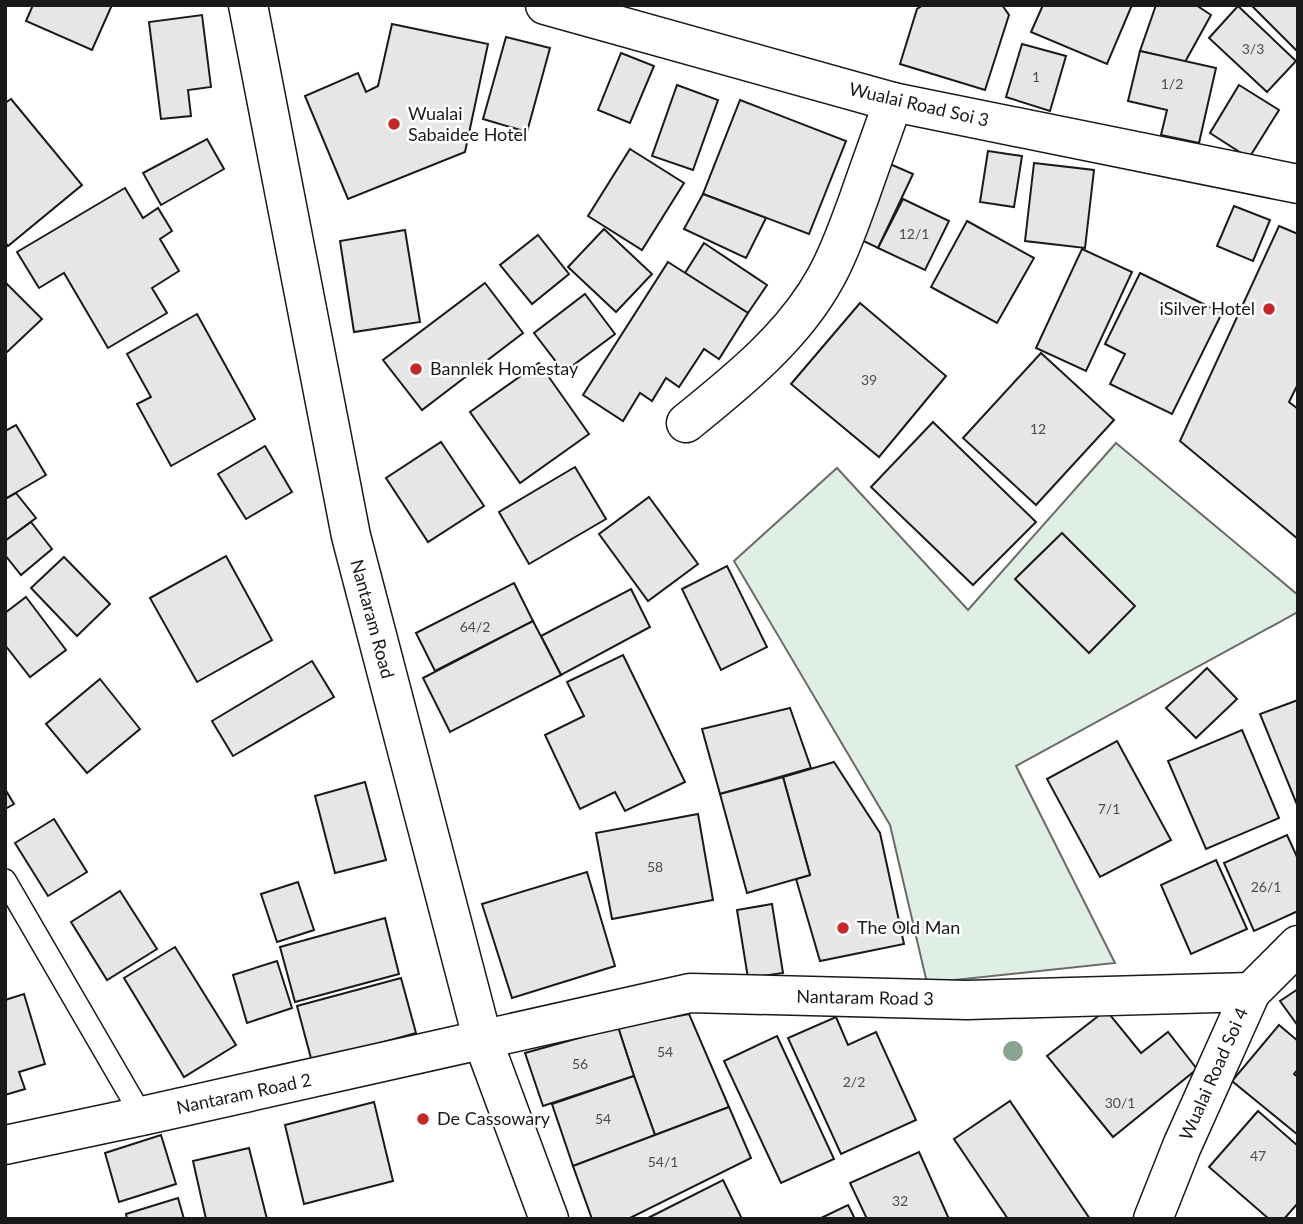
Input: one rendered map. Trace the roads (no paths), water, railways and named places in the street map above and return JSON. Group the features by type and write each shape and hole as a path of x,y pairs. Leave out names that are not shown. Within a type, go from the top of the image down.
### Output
{"street":[{"name":"Nantaram Road","path":"248,5 351,536 483,1041 549,1219"},
{"name":"Wualai Road Soi 3","path":"545,5 893,102 1298,184"},
{"path":"686,423 755,364 803,311 825,279 845,238 893,102"},
{"name":"Wualai Road Soi 4","path":"1153,1219 1182,1146 1251,992 1298,945"},
{"name":"Nantaram Road 3","path":"483,1041 690,993 967,1000 1251,992"},
{"name":"Nantaram Road 2","path":"5,1145 483,1041"}],"lane":[{"path":"5,880 142,1116"}],"place":[{"name":"Wualai Sabaidee Hotel","path":"394,124"},
{"name":"iSilver Hotel","path":"1269,309"},
{"name":"Bannlek Homestay","path":"416,369"},
{"name":"The Old Man","path":"843,928"},
{"name":"De Cassowary","path":"423,1119"}]}
